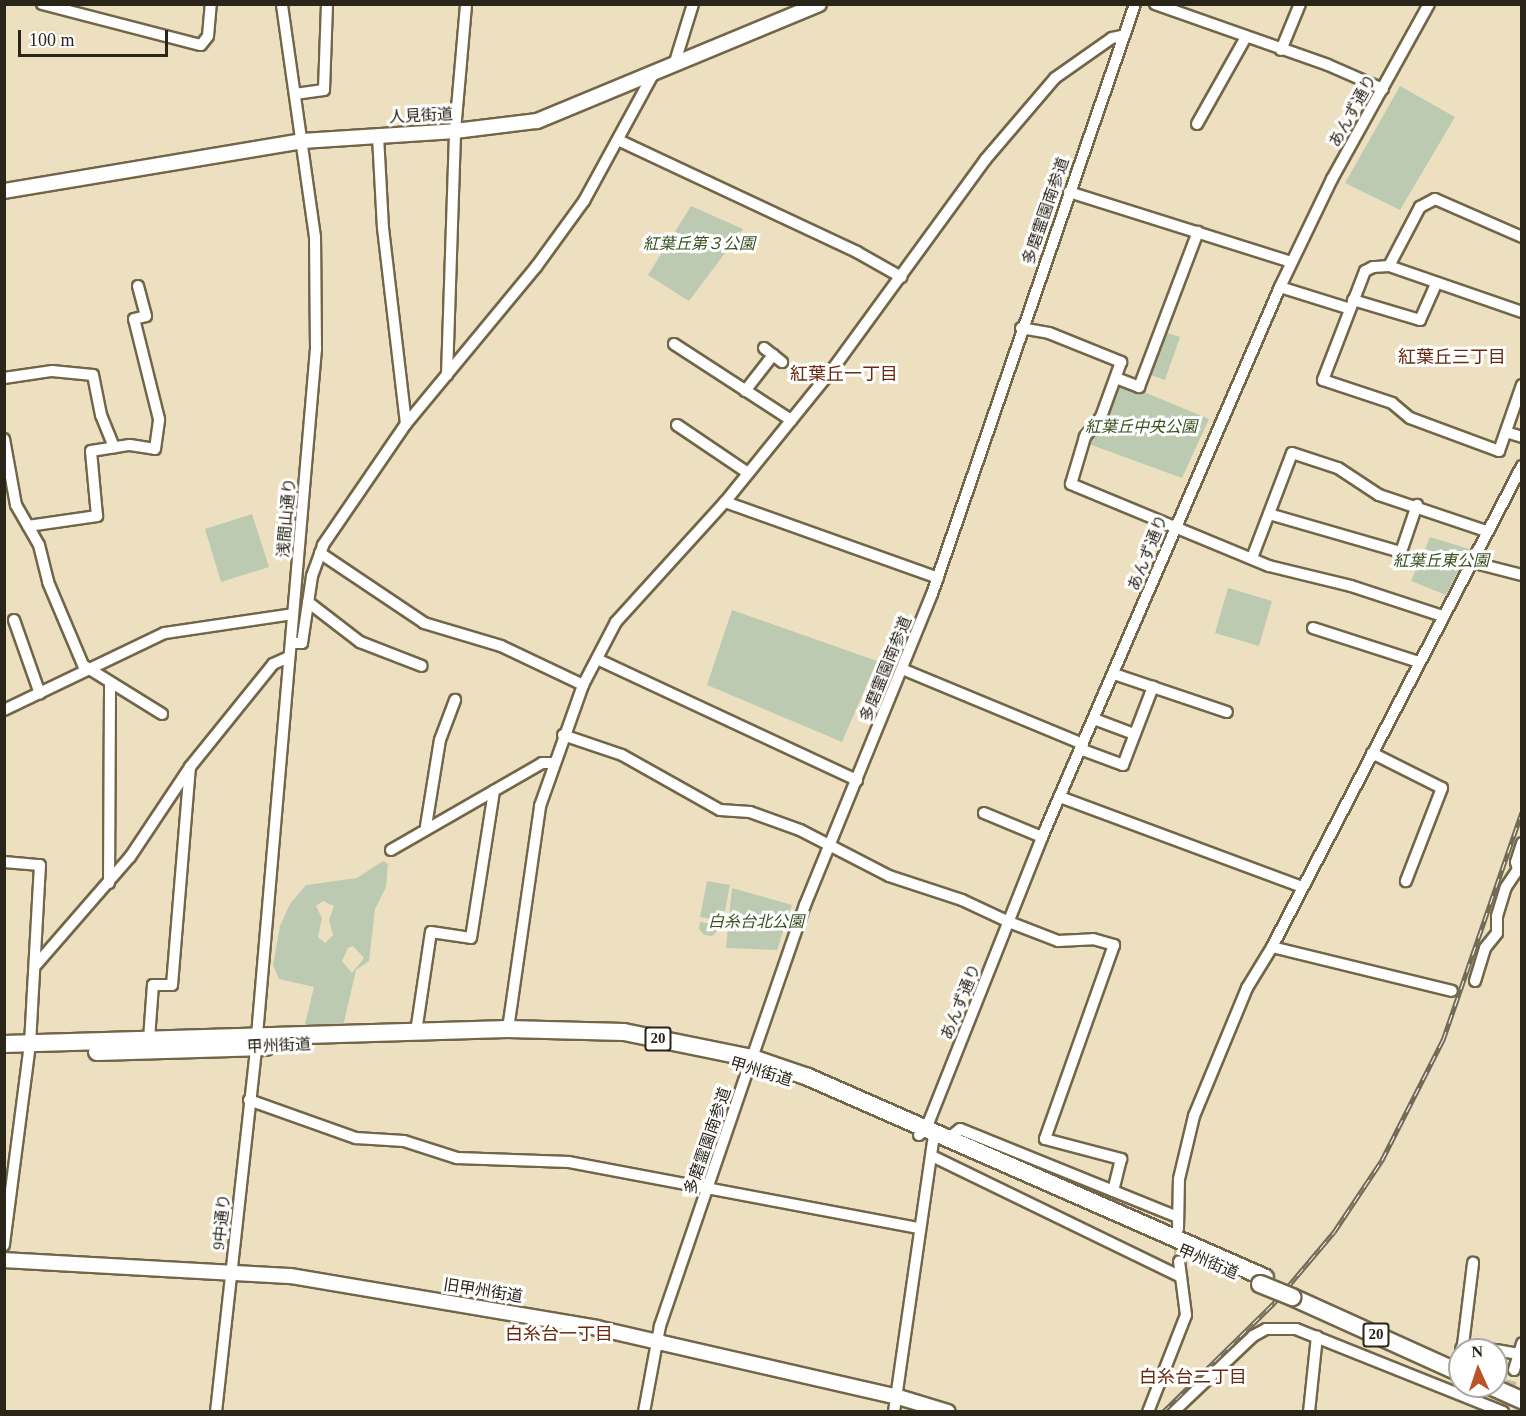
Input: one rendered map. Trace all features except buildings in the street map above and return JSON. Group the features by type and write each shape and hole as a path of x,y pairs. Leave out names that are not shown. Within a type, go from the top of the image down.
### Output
{"highway":[{"name":"甲州街道","path":"4,1044 30,1049 508,1029 624,1032 751,1062 1448,1359"},
{"name":"甲州街道","path":"4,1054 30,1049 149,1039 256,1041 557,1037 621,1040 751,1062"}],"main road":[{"name":"人見街道","path":"4,191 302,141 455,131 537,121 819,4"},
{"name":"旧甲州街道","path":"4,1260 232,1270 530,1315 659,1341 895,1396 948,1412"}],"street":[{"path":"42,4 201,45 208,36 211,4"},
{"name":"浅間山通り","path":"256,1041 317,316 315,237 282,4"},
{"path":"296,94 324,90 327,4"},
{"path":"675,62 693,4"},
{"name":"多磨霊園南参道","path":"644,1412 660,1326 707,1188 830,845 938,578 1021,328 1135,4"},
{"path":"1155,4 1383,89"},
{"path":"1281,50 1300,4"},
{"name":"あんず通り","path":"894,1412 932,1140 1009,922 1042,837 1114,674 1173,529 1280,287 1429,4"},
{"path":"447,375 455,131 468,6"},
{"path":"508,1029 540,806 563,735 583,685 616,622 645,586 725,501 792,420 901,277 985,160 1055,78 1112,38 1125,35"},
{"path":"1197,124 1246,37"},
{"path":"291,643 302,643 308,602 320,553 406,424 536,267 584,201 655,71"},
{"path":"378,136 387,270 406,424"},
{"path":"618,140 857,252 901,277"},
{"path":"1069,192 1292,262"},
{"path":"1389,266 1420,207 1435,199 1521,237"},
{"path":"1116,378 1140,387 1198,232"},
{"path":"1521,312 1389,266 1365,271 1323,380 1392,403 1410,418 1499,451 1521,386"},
{"path":"1280,287 1420,320 1437,284"},
{"path":"28,526 97,516 92,451 130,445 155,449 159,419 134,319 146,316 138,286"},
{"path":"1021,328 1049,333 1121,362 1101,417 1085,437 1071,484 1173,529 1251,558 1443,616"},
{"path":"674,344 792,420"},
{"path":"745,391 773,355"},
{"path":"4,378 52,371 93,375 101,415 114,447"},
{"path":"677,425 748,473"},
{"path":"1506,432 1521,437"},
{"path":"4,439 16,505 39,545 48,582 66,630 89,671 162,714"},
{"path":"1251,558 1292,453 1338,468 1379,495 1416,505 1486,531"},
{"path":"1178,1229 1179,1179 1194,1116 1247,988 1272,947 1521,466"},
{"path":"725,501 938,578"},
{"path":"1269,514 1401,552 1416,505"},
{"path":"320,553 424,623 501,646 583,685"},
{"path":"1471,562 1521,575"},
{"path":"308,602 360,642 422,666"},
{"path":"4,710 165,633 293,614"},
{"path":"14,620 40,694"},
{"path":"1313,628 1419,662"},
{"path":"36,964 109,883 157,820 190,767 273,664 289,657"},
{"path":"597,658 856,780"},
{"path":"902,669 1123,765 1153,687"},
{"path":"1114,674 1227,712"},
{"path":"109,883 110,684"},
{"path":"426,826 440,740 455,700"},
{"path":"1094,719 1134,734"},
{"path":"563,735 622,755 720,810 750,812 830,845 889,876 962,900 1058,941 1093,939 1113,945 1046,1139 1121,1159 1113,1191"},
{"path":"1372,753 1442,788 1406,880"},
{"path":"391,850 426,826 542,763 554,763"},
{"path":"149,1039 153,985 172,985 190,767"},
{"path":"416,1032 431,932 471,938 494,791"},
{"path":"1060,797 1302,887"},
{"path":"984,813 1042,837"},
{"path":"1474,981 1485,948 1497,933 1497,916 1506,887 1518,869 1516,861 1521,843"},
{"path":"4,862 40,865 30,1049 4,1245"},
{"path":"1272,947 1452,992"},
{"name":"9中通り","path":"216,1412 256,1041"},
{"path":"249,1101 357,1138 404,1141 457,1158 569,1162 918,1228"},
{"path":"932,1140 960,1129 1178,1217"},
{"path":"932,1140 1181,1277"},
{"path":"1148,1412 1186,1315 1179,1261"},
{"path":"1461,1338 1473,1263"},
{"path":"1173,1412 1259,1333 1296,1329 1448,1361"},
{"path":"1309,1412 1317,1335"},
{"path":"1514,1370 1520,1349"}],"green space":[{"path":"1400,86 1455,117 1400,210 1345,183"},
{"name":"紅葉丘第３公園","path":"691,206 743,229 689,301 648,275"},
{"path":"1164,332 1180,337 1165,380 1145,373"},
{"name":"紅葉丘中央公園","path":"1120,382 1209,419 1182,478 1086,443"},
{"path":"252,514 269,567 221,582 205,529"},
{"name":"紅葉丘東公園","path":"1430,537 1469,549 1446,595 1411,581"},
{"path":"1228,588 1272,601 1259,646 1215,633"},
{"path":"732,610 877,661 842,742 707,685"},
{"path":"383,861 388,864 386,887 375,909 369,961 356,970 344,1022 341,1025 308,1028 305,1024 314,987 279,979 273,965 280,926 290,904 306,885 357,878","holes":["323,901 334,906 329,920 333,935 325,943 318,937 322,918 316,906","353,946 364,958 352,973 342,961 348,948"]},
{"path":"707,881 730,885 723,921 700,917"},
{"name":"白糸台北公園","path":"732,888 792,905 777,950 726,948"},
{"path":"700,922 719,925 721,928 712,936 704,935 699,929"}],"tunnel":[{"path":"1179,1235 1179,1261"},
{"path":"1506,1405 1514,1370"}],"railway":[{"path":"1163,1412 1274,1303 1334,1232 1382,1160 1443,1040 1522,812"}],"district":[{"name":"紅葉丘三丁目","path":"1452,357"},
{"name":"紅葉丘一丁目","path":"844,374"},
{"name":"白糸台一丁目","path":"559,1334"},
{"name":"白糸台二丁目","path":"1193,1377"}]}
